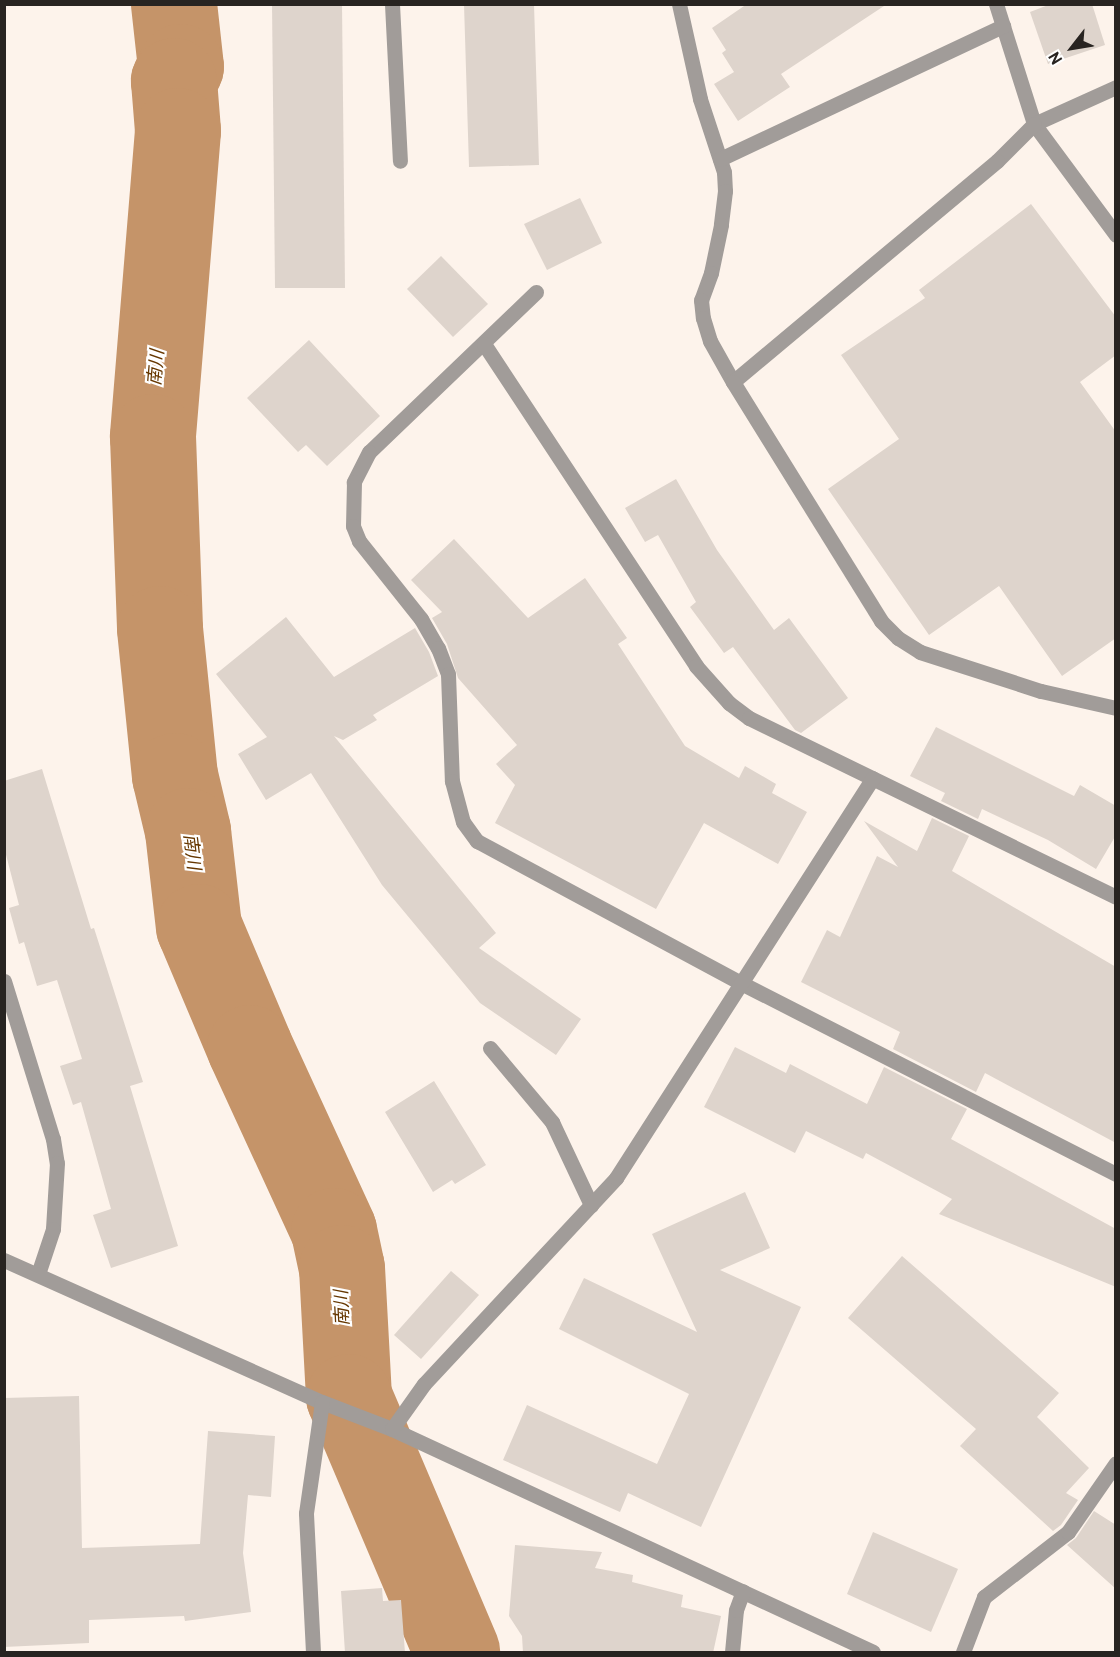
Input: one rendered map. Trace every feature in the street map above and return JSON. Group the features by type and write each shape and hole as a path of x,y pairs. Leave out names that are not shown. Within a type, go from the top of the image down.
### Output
{"street":[{"path":"392,4 400,161"},
{"path":"679,4 700,99 720,159 725,191 711,273 702,300 703,318 710,341 881,621 898,638 920,652 1041,691 1116,708"},
{"path":"996,4 1034,123 1116,235"},
{"path":"720,159 1003,26"},
{"path":"733,382 997,161 1034,123 1116,87"},
{"path":"536,292 369,453 354,482 353,526 359,541 421,619 438,648 448,674 452,781 457,806 477,841 741,983 1116,1174"},
{"path":"484,344 696,666 717,692 749,718 1116,897"},
{"path":"391,1428 424,1384 616,1178 873,778"},
{"path":"4,981 53,1139 57,1163 53,1229 38,1274"},
{"path":"490,1048 552,1122 591,1205"},
{"path":"4,1260 326,1403 391,1428 873,1653"},
{"path":"313,1653 306,1513 326,1403"},
{"path":"963,1653 984,1597 1068,1532 1116,1463"},
{"path":"732,1653 736,1610 743,1591"}],"building":[{"path":"272,4 342,4 345,288 275,288"},
{"path":"464,4 534,4 539,165 469,167"},
{"path":"747,4 887,4 781,74 790,87 738,121 714,84 734,72 722,53 726,50 712,28"},
{"path":"1051,4 1092,4 1105,45 1048,64 1030,12"},
{"path":"580,198 602,243 547,270 524,224"},
{"path":"1031,204 1116,317 1116,355 1080,382 1116,432 1116,638 1062,676 999,586 929,635 828,489 899,439 841,355 925,298 919,290"},
{"path":"441,256 488,304 453,337 407,289"},
{"path":"309,340 380,416 327,466 306,445 298,452 247,398"},
{"path":"676,479 717,550 774,630 789,618 848,698 801,733 795,730 733,647 724,653 690,607 696,602 658,535 645,542 625,508"},
{"path":"454,539 528,618 585,578 627,638 618,644 685,746 739,778 745,766 776,784 772,793 807,812 778,864 704,823 656,909 495,823 515,785 496,764 517,745 458,678 447,644 432,618 442,612 411,580"},
{"path":"286,617 334,677 415,628 429,652 438,676 373,715 377,720 343,740 334,736 496,933 479,948 581,1019 556,1055 480,1003 382,885 311,773 266,800 238,754 267,737 216,674"},
{"path":"936,727 1074,796 1080,785 1116,806 1116,835 1096,869 1048,840 982,809 978,819 941,801 945,793 910,776"},
{"path":"42,769 91,929 94,928 143,1082 130,1086 178,1246 111,1268 93,1215 111,1209 81,1102 73,1105 60,1066 82,1059 57,980 37,986 24,942 19,944 9,908 19,905 4,847 4,781"},
{"path":"932,818 969,836 952,871 1116,967 1116,1143 985,1073 976,1092 893,1049 900,1032 801,982 827,930 840,937 877,856 898,867 864,821 917,851"},
{"path":"735,1047 786,1073 790,1064 867,1104 884,1067 967,1109 951,1139 1116,1229 1116,1287 939,1214 952,1199 866,1153 863,1159 806,1131 795,1153 704,1107"},
{"path":"434,1081 486,1165 455,1184 452,1180 433,1192 385,1112"},
{"path":"745,1192 770,1248 720,1270 801,1307 701,1527 628,1493 620,1512 503,1460 527,1405 657,1464 689,1394 559,1329 584,1278 697,1332 652,1234"},
{"path":"902,1256 1059,1393 1037,1417 1089,1468 1066,1493 1078,1500 1061,1525 1053,1531 960,1446 976,1429 848,1318"},
{"path":"451,1271 479,1295 421,1359 394,1335"},
{"path":"79,1396 82,1548 200,1544 208,1431 275,1436 271,1497 248,1495 243,1553 251,1612 185,1621 184,1616 89,1620 89,1643 4,1647 4,1398"},
{"path":"1094,1511 1116,1525 1116,1589 1067,1545 1076,1538"},
{"path":"873,1532 958,1569 931,1632 847,1594"},
{"path":"515,1545 602,1552 595,1568 633,1575 632,1582 683,1595 681,1607 721,1616 713,1653 523,1653 522,1636 509,1616"},
{"path":"382,1588 383,1601 401,1600 405,1653 345,1653 341,1591"}],"waterway":[{"name":"南川","path":"174,4 181,67 174,81 178,131 153,437 160,629 175,776 188,831 199,927 250,1048 334,1231 342,1268 349,1397 457,1652"}]}
